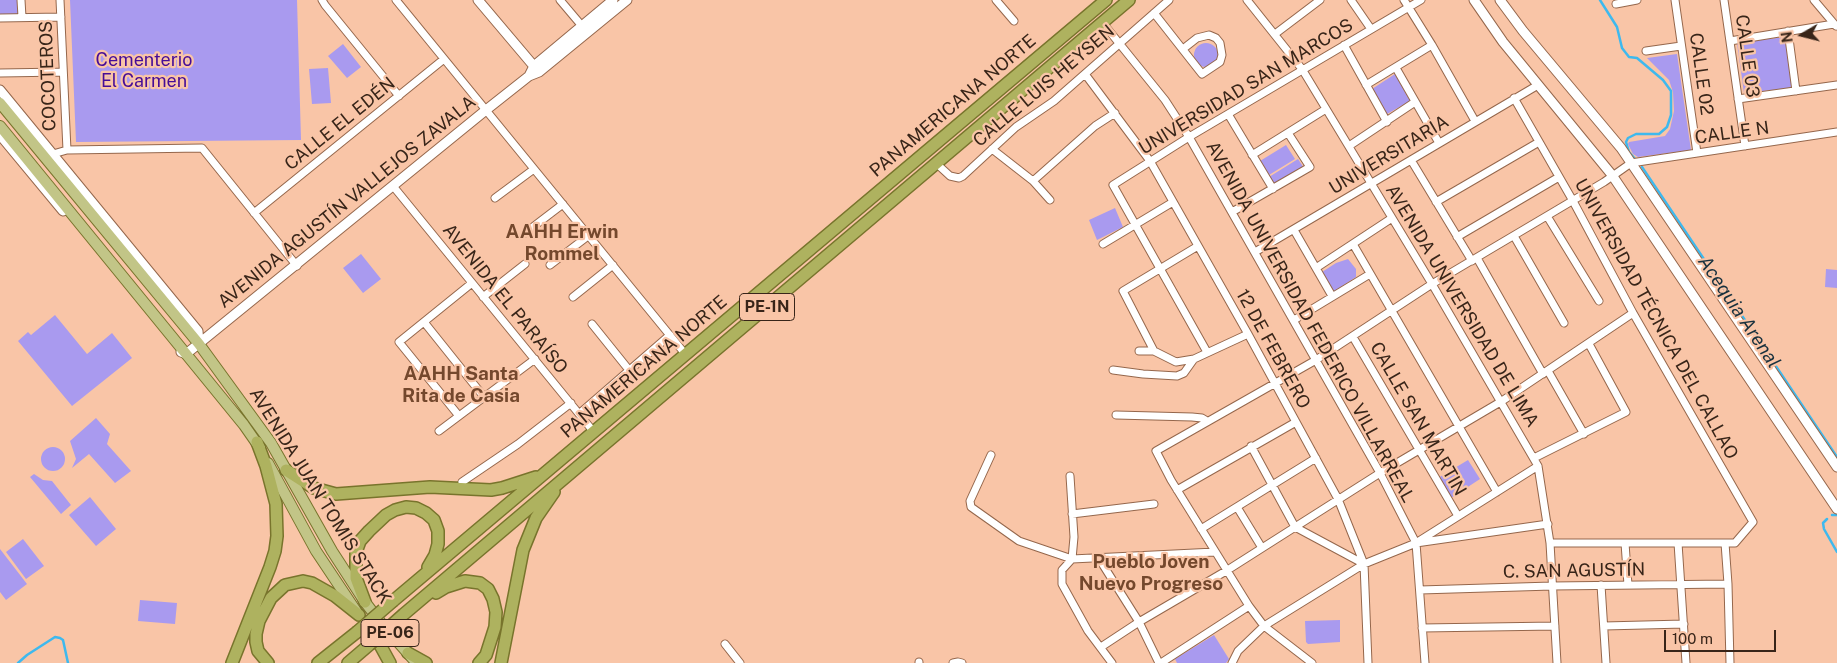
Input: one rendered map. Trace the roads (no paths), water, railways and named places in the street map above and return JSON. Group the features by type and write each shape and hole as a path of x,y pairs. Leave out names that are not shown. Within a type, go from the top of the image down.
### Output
{"highway":[{"name":"PANAMERICANA NORTE","path":"311,663 321,661 357,632 1106,0"},
{"name":"PANAMERICANA NORTE","path":"348,663 1129,0"},
{"path":"232,663 270,567 277,536 276,504 266,466 256,442"},
{"path":"286,470 314,488 325,492 348,494 422,487 491,490 542,474"},
{"path":"502,663 523,550 536,518 565,477"},
{"path":"365,602 356,578 356,552 360,541 369,530 386,515 395,510 406,507 416,508 434,520 438,531 438,544 435,555 424,574"},
{"path":"268,663 258,651 256,634 259,621 271,598 285,584 303,581 312,583 335,596 359,615"},
{"path":"419,601 450,585 465,581 480,584 488,589 496,612 495,627 486,655 479,663"},
{"path":"372,632 390,663"},
{"path":"408,653 426,663"}],"main road":[{"name":"AVENIDA JUAN TOMIS STACK","path":"0,104 199,344 271,443 332,551 365,602 417,663"},
{"name":"AVENIDA JUAN TOMIS STACK","path":"0,126 256,442 316,551 359,615 397,663"}],"street":[{"name":"COCOTEROS","path":"21,0 22,17"},
{"name":"COCOTEROS","path":"60,0 66,150"},
{"path":"322,0 400,96"},
{"path":"396,0 686,354"},
{"path":"478,0 537,69"},
{"path":"560,0 582,26"},
{"name":"AVENIDA AGUSTÍN VALLEJOS ZAVALA","path":"186,354 297,266 529,76 582,26 613,0"},
{"name":"AVENIDA AGUSTÍN VALLEJOS ZAVALA","path":"537,69 627,0"},
{"path":"996,0 1014,21"},
{"name":"CALLE LUIS HEYSEN","path":"937,164 950,176 958,178 963,176 1024,120 1054,101 1170,0"},
{"name":"AVENIDA UNIVERSIDAD DE LIMA","path":"1246,0 1302,69 1502,401 1538,466 1550,543 1557,663"},
{"path":"1275,34 1311,3 1320,0"},
{"path":"1351,0 1371,29"},
{"path":"1404,0 1432,45 1474,121"},
{"name":"UNIVERSIDAD SAN MARCOS","path":"1135,226 1112,185 1302,69 1421,0"},
{"path":"1474,0 1503,42 1612,175 1837,508"},
{"path":"1500,0 1522,31 1621,148 1837,468"},
{"path":"1616,4 1637,0"},
{"name":"CALLE 02","path":"1675,0 1697,152"},
{"name":"CALLE 03","path":"1724,0 1745,146"},
{"path":"1814,0 1836,25"},
{"path":"1154,13 1202,74 1220,62 1222,48 1216,38 1209,35 1197,38"},
{"path":"0,18 61,17"},
{"name":"AVENIDA UNIVERSIDAD FEDERICO VILLARREAL","path":"1102,22 1165,100 1189,137 1294,320 1380,474 1416,543 1425,663"},
{"path":"1730,41 1836,25"},
{"path":"1183,49 1205,29"},
{"path":"1788,31 1796,91"},
{"path":"1344,45 1387,122"},
{"path":"1366,85 1432,45"},
{"path":"1646,51 1681,46"},
{"name":"CALLE EL EDÉN","path":"254,213 444,59"},
{"path":"1396,68 1439,143"},
{"path":"0,73 63,72"},
{"name":"12 DE FEBRERO","path":"1085,74 1150,161 1248,334 1338,499 1364,564 1368,663"},
{"name":"UNIVERSITARIA","path":"1255,252 1474,121 1538,85"},
{"path":"1738,99 1837,85"},
{"name":"AVENIDA JUAN TOMIS STACK","path":"0,90 198,331 199,344"},
{"name":"UNIVERSIDAD TÉCNICA DEL CALLAO","path":"1514,98 1573,201 1633,313 1753,522 1735,543 1725,543"},
{"path":"1349,146 1415,102"},
{"path":"1252,155 1326,109"},
{"path":"1032,181 1095,126 1115,113"},
{"path":"1228,114 1273,189"},
{"name":"CALLE N","path":"1631,163 1837,132"},
{"path":"1232,212 1310,167 1288,133"},
{"name":"AVENIDA JUAN TOMIS STACK","path":"0,135 179,351 186,354"},
{"path":"1436,202 1539,142"},
{"path":"53,154 66,150 202,148 297,266"},
{"path":"992,149 1032,181 1050,200"},
{"path":"1411,160 1457,237 1474,259 1584,434"},
{"path":"1308,662 1264,626 1249,606 1177,490 1156,451 1316,360 1432,284 1573,201 1631,163"},
{"path":"495,198 534,168"},
{"path":"1457,237 1559,177"},
{"name":"AVENIDA EL PARAÍSO","path":"393,186 594,431"},
{"path":"1103,244 1173,202"},
{"path":"525,233 563,204"},
{"path":"1547,216 1598,301"},
{"path":"1316,268 1392,218"},
{"path":"1135,226 1207,352"},
{"path":"1294,230 1332,296"},
{"path":"550,265 588,236"},
{"path":"1514,236 1564,323"},
{"path":"1353,244 1497,492"},
{"path":"1154,350 1123,291 1198,246"},
{"path":"483,296 525,264"},
{"path":"573,297 613,265"},
{"path":"1294,320 1370,274"},
{"path":"459,416 399,342 472,283"},
{"path":"1101,647 1138,622 1226,571 1338,499 1502,401 1633,313"},
{"path":"424,322 484,397"},
{"path":"592,324 629,370"},
{"path":"1139,351 1154,350 1176,362 1194,359 1248,334"},
{"path":"579,414 670,335"},
{"name":"CALLE SAN MARTIN","path":"1353,337 1458,516"},
{"path":"1534,458 1626,412 1589,344"},
{"path":"438,431 535,359"},
{"path":"1113,370 1177,376 1184,373 1194,359"},
{"path":"462,482 518,444 571,403"},
{"path":"1116,415 1192,417 1202,418 1207,421"},
{"path":"1177,490 1296,422"},
{"path":"1251,446 1295,527 1364,564"},
{"path":"992,455 970,501 971,508 1019,541 1072,559 1215,552"},
{"path":"1201,529 1316,458"},
{"path":"1232,663 1238,652 1264,626 1364,564 1416,543 1538,466"},
{"path":"1070,476 1074,537 1072,559 1062,570 1062,584 1088,631 1112,663"},
{"path":"1072,514 1154,504"},
{"path":"1237,507 1262,548"},
{"path":"1416,543 1548,524"},
{"path":"1550,543 1725,543 1730,663"},
{"path":"1625,543 1628,585"},
{"path":"1678,543 1686,663"},
{"path":"1098,557 1138,622 1160,663 1249,606"},
{"name":"C. SAN AGUSTÍN","path":"1420,590 1728,584"},
{"path":"1601,586 1606,663"},
{"path":"1604,626 1684,624"},
{"path":"1422,628 1555,626"},
{"path":"725,644 740,663"},
{"path":"953,663 962,663"}],"waterway":[{"name":"Acequia Arenal","path":"1600,0 1617,27 1622,48 1629,57 1637,58 1663,80 1671,91 1671,115 1667,127 1659,134 1636,134 1628,138 1626,142 1629,152 1636,160"},
{"name":"Acequia Arenal","path":"1642,167 1837,457"},
{"name":"Acequia Arenal","path":"1832,515 1837,515"},
{"name":"Acequia Arenal","path":"1827,519 1823,523 1824,529 1837,552"},
{"path":"18,663 55,637 63,640 68,663"}],"district":[{"name":"AAHH Erwin Rommel","path":"562,243"},
{"name":"AAHH Santa Rita de Casia","path":"461,385"},
{"name":"Pueblo Joven Nuevo Progreso","path":"1151,573"}],"park label":[{"name":"Cementerio El Carmen","path":"144,70"}]}
